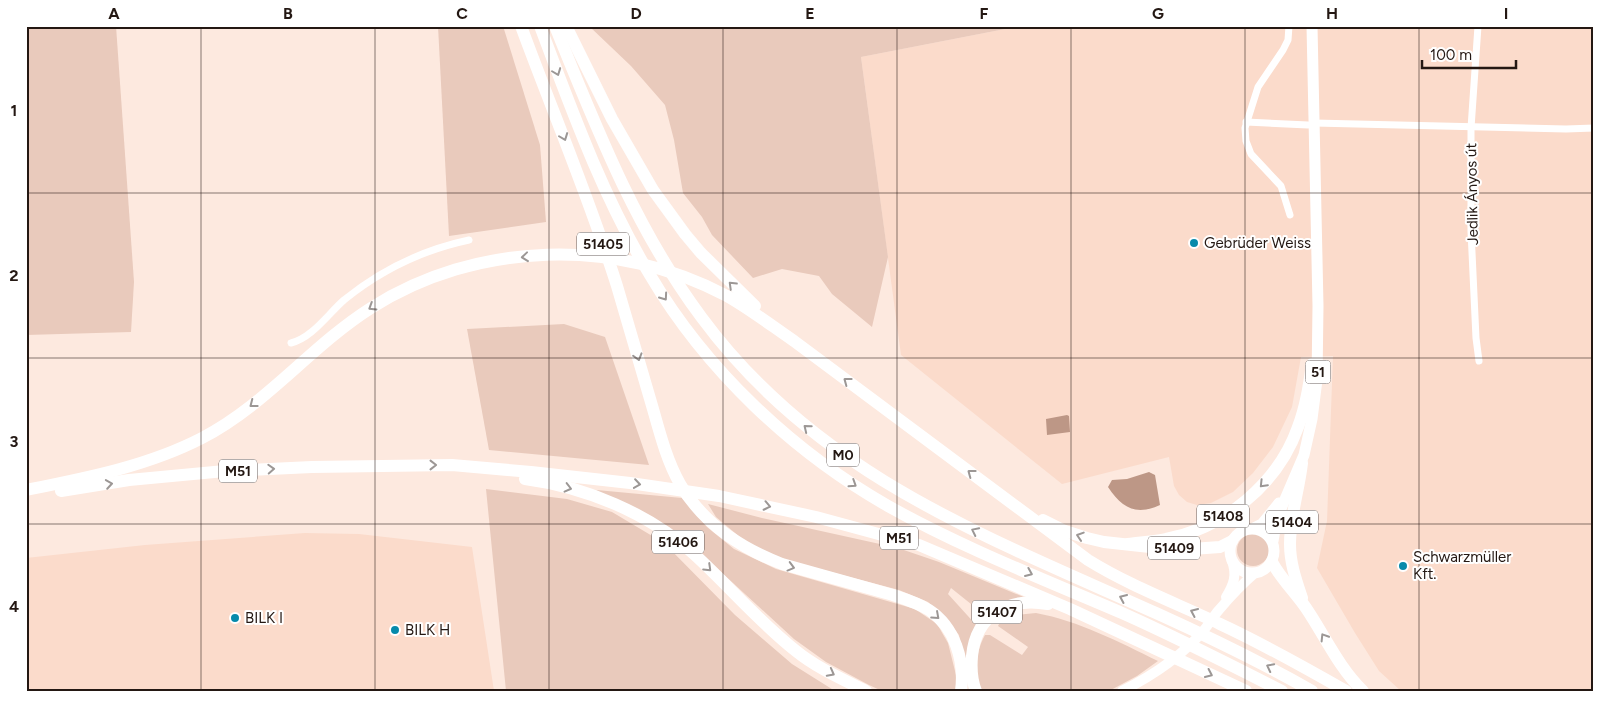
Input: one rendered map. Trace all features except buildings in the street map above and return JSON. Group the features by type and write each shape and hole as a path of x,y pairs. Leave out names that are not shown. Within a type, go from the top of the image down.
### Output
{"highway":[{"name":"51405","path":"521,26 593,214 672,466 691,500 727,536 764,558 893,595 930,611 948,628 959,652 961,691"},
{"name":"M0","path":"540,26 606,190 630,240 651,277 697,342 722,371 772,422 813,457 845,479 887,506 926,527 1124,614 1282,691"},
{"name":"M0","path":"555,26 609,157 666,266 704,321 726,347 760,384 802,424 854,463 884,482 963,525 1214,640 1312,691"},
{"path":"566,26 612,119 649,184 673,219 719,273 794,341"},
{"path":"26,490 139,464 201,438 244,412 331,336 371,308 428,280 449,272 493,261 538,255 574,254 634,263 659,269 696,282 747,308 1068,546 1110,574 1220,624 1346,691"},
{"name":"51408","path":"1010,502 1065,531 1104,542 1128,544 1166,539 1198,529 1230,512 1259,488 1271,475 1284,456 1298,428 1307,398 1312,364"},
{"name":"51404","path":"1302,463 1293,513 1290,545 1292,567 1306,607"},
{"name":"M51","path":"26,498 129,480 225,471 312,467 452,465 531,472 719,496 816,517 919,545 1070,609"},
{"name":"51406","path":"452,465 497,476 540,481 574,489 632,512 693,553 796,651 820,667 866,691"},
{"name":"51409","path":"1128,544 1159,548 1208,549 1220,547 1232,541"},
{"path":"1272,562 1306,607 1342,666 1363,691"},
{"name":"51407","path":"974,685 973,644 979,631 991,616 1006,607 1021,603 1036,602 1070,609"},
{"path":"1070,609 1246,691"}],"main road":[{"name":"51","path":"1272,562 1275,551 1272,541 1277,518 1302,463 1312,419 1318,363 1311,124 1306,26"},
{"name":"51","path":"1232,541 1244,530 1262,524 1271,515 1280,501 1298,460 1312,396 1312,26"},
{"path":"1254,528 1265,532 1272,541"},
{"path":"1232,541 1230,555 1232,561 1242,571 1255,573 1262,571 1272,562"}],"street":[{"path":"1289,26 1288,40 1284,50 1258,87 1244,128 1251,154 1281,186 1290,215"},
{"name":"Jedlik Ányos út","path":"1478,26 1471,128 1471,231 1476,338 1479,361"},
{"path":"1246,122 1471,128 1594,128"},
{"path":"291,343 305,338 343,301 385,271 432,250 469,240"},
{"path":"1122,691 1162,668 1189,646 1205,629 1233,584 1236,572 1232,561"},
{"path":"1217,612 1255,573"}],"shaded area":[{"path":"26,26 116,26 134,282 131,332 26,335"},
{"path":"438,26 503,26 540,145 546,222 449,236"},
{"path":"589,26 1020,26 861,57 888,257 872,327 832,294 819,276 782,269 753,278 712,235 702,217 683,193 674,140 665,105 631,66"},
{"path":"1020,26 1594,26 1594,691 1401,691 1379,671 1317,568 1327,521 1333,356 1301,357 1292,407 1273,447 1253,473 1233,492 1211,503 1197,505 1187,502 1179,495 1174,486 1169,457 1062,484 901,355 861,57"},
{"path":"564,324 605,337 649,465 489,450 467,329"},
{"path":"1069,416 1070,432 1047,435 1046,419"},
{"path":"1149,472 1155,475 1160,505 1144,510 1130,508 1124,505 1108,487 1112,480 1127,479"},
{"path":"486,489 567,499 612,512 664,543 735,615 792,664 835,691 506,691"},
{"path":"586,489 682,498 707,527 734,549 776,569 915,609 937,624 948,643 956,675 956,691 882,691 826,662 794,639 683,537"},
{"path":"708,504 898,548 939,562 1031,600 986,616 951,588 948,594 977,626 966,673 959,635 949,622 928,602 899,590 785,560 747,543 716,517"},
{"path":"305,533 359,534 472,547 494,691 26,691 26,558 145,545"},
{"path":"1253,534 1259,535 1264,539 1268,544 1268,556 1264,561 1259,565 1253,566 1247,565 1242,561 1238,556 1237,550 1238,544 1242,539 1247,535"},
{"path":"1036,613 1068,621 1158,661 1137,676 1109,691 980,691 977,663 979,649 985,635 990,635 1022,655 1028,647 998,626 1001,620 1015,615"}],"place":[{"name":"Gebrüder Weiss","path":"1194,243"},
{"name":"Schwarzmüller Kft.","path":"1403,566"},
{"name":"BILK I","path":"235,618"},
{"name":"BILK H","path":"395,630"}]}
